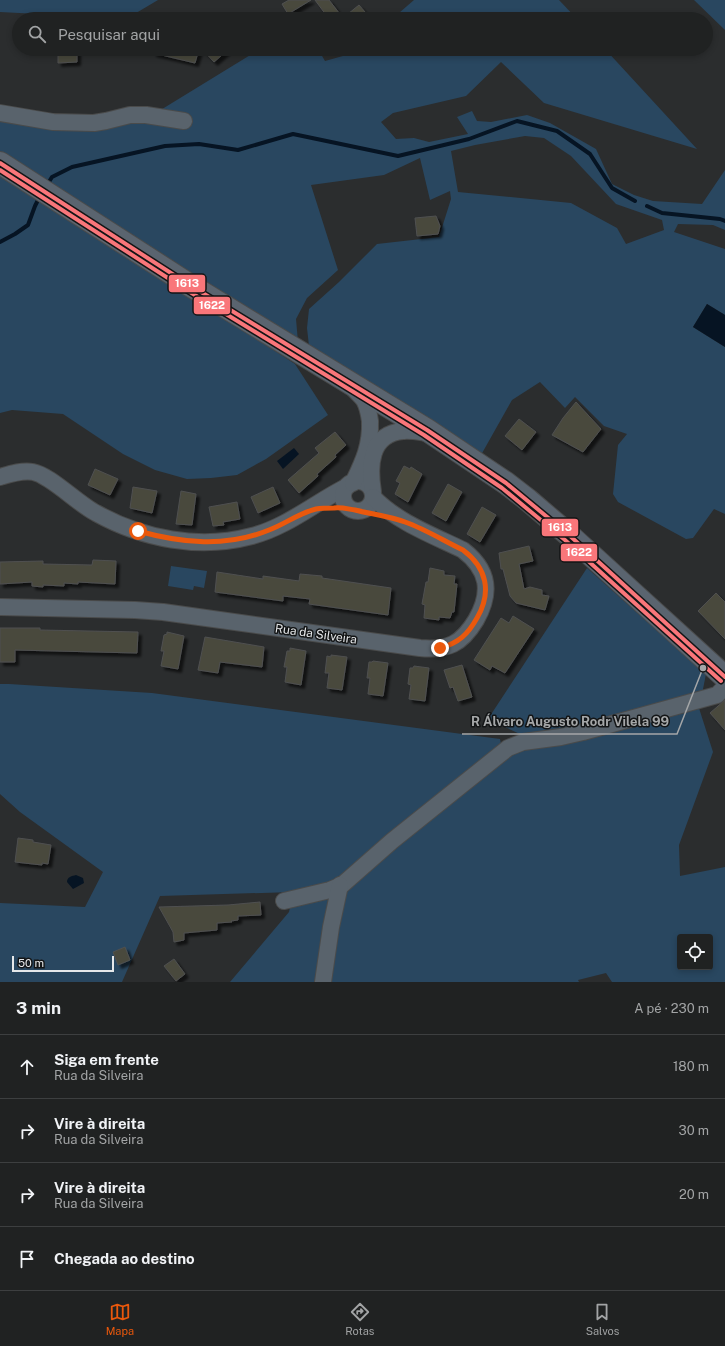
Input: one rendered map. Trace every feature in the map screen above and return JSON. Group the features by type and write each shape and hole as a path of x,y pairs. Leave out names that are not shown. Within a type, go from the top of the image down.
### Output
{"main road":[{"path":"0,164 188,284 432,433 528,500 569,535 725,677"}],"street":[{"path":"0,113 53,122 94,123 130,115 146,115 184,121"},
{"path":"348,382 365,401 369,411 370,429"},
{"path":"380,408 390,408 395,429 383,438 375,448 370,474 373,495 369,506 356,510 345,503 344,494 364,461 368,449 371,416 374,411 380,408"},
{"path":"391,433 403,430 432,433"},
{"name":"Rua da Silveira","path":"0,477 27,472 41,474 82,505 138,531 165,538 203,543 219,542 252,536 269,531 350,484 358,482 367,484 373,495 387,510 405,522 463,550 470,555 483,574 486,592 482,610 471,628 461,639 452,644 431,649 163,612 0,607"},
{"name":"Rua da Silveira","path":"300,514 316,509 336,507 356,510 405,522"},
{"path":"284,901 330,890 340,885 404,831 508,748 523,742 561,737 583,732 709,697 716,695 725,687"},
{"path":"323,982 331,927 340,885"}],"shaded area":[{"path":"0,0 158,0 138,12 0,12"},
{"path":"414,0 559,0 570,12 400,12"},
{"path":"694,0 725,0 725,30 713,18 713,12 706,12"},
{"path":"249,56 322,56 325,61 343,56 611,56 697,149 544,103 501,62 466,96 393,113 381,122 396,139 414,138 429,142 468,134 457,117 472,111 477,121 491,122 527,115 550,123 596,149 612,184 634,195 653,201 702,204 725,170 725,230 713,225 678,224 674,232 725,249 725,315 707,304 693,327 725,347 725,514 714,509 693,538 686,539 618,502 613,494 618,445 627,434 604,426 575,397 565,408 540,382 512,400 481,455 309,346 307,328 309,309 339,282 377,244 439,237 451,199 450,191 430,200 420,158 384,175 311,185 338,270 307,298 296,319 298,342 0,153 0,120 141,122","holes":["525,136 544,138 571,156 616,204 662,220 664,230 626,244 617,228 571,203 458,192 451,151"]},
{"path":"0,173 295,364 328,415 266,459 237,475 187,479 155,470 123,454 63,414 12,410 0,413"},
{"path":"707,304 725,315 725,347 693,327"},
{"path":"294,448 299,454 283,469 277,461"},
{"path":"171,566 207,571 204,588 194,586 193,590 168,586"},
{"path":"587,568 706,674 702,694 554,734 522,735 488,719"},
{"path":"0,684 152,693 500,739 501,744 509,753 698,705 713,752 679,845 680,876 725,867 725,982 612,982 606,973 578,980 579,982 230,982 289,912 293,892 160,896 122,982 0,982 0,903 85,907 103,872 20,812 0,794"},
{"path":"76,875 83,878 84,883 73,889 67,880"}],"building":[{"path":"289,0 311,0 291,12 287,12 282,4"},
{"path":"315,0 329,0 338,12 324,12"},
{"path":"359,5 365,12 350,12"},
{"path":"58,56 77,56 77,62 58,63"},
{"path":"166,56 197,56 195,63"},
{"path":"208,56 221,56 214,62"},
{"path":"436,216 440,226 438,234 417,236 415,218"},
{"path":"576,402 601,429 583,452 552,435"},
{"path":"519,419 536,432 522,450 505,436"},
{"path":"335,432 346,445 335,455 336,457 317,474 318,476 299,493 288,480 319,453 315,448"},
{"path":"404,466 410,469 411,467 422,474 408,502 395,494 400,483 396,481"},
{"path":"95,469 118,479 110,495 88,485"},
{"path":"448,484 462,492 446,521 432,513"},
{"path":"133,487 157,491 152,513 130,508"},
{"path":"273,487 280,503 258,513 251,497"},
{"path":"181,491 196,494 192,525 176,524"},
{"path":"237,502 240,519 223,522 224,525 213,526 209,507"},
{"path":"482,507 496,515 480,542 467,534"},
{"path":"529,546 533,561 519,564 524,589 530,587 542,590 542,595 549,596 545,610 516,603 510,596 503,569 501,569 499,553"},
{"path":"93,560 116,561 115,584 78,582 78,584 64,583 64,586 43,585 43,587 32,586 32,582 0,584 0,562 43,561 43,564 92,565"},
{"path":"430,568 444,571 444,575 455,576 454,584 457,584 454,612 452,612 450,618 439,617 439,620 424,618 425,605 422,604"},
{"path":"217,572 263,579 263,576 299,581 300,574 322,576 322,578 391,588 388,615 309,604 310,599 283,596 283,601 215,592"},
{"path":"716,593 725,602 725,639 698,611"},
{"path":"513,616 534,629 505,673 492,666 490,670 474,660 501,618 509,623"},
{"path":"0,628 138,632 137,653 15,650 15,662 0,662"},
{"path":"167,632 184,636 178,669 161,666 164,651 161,651 164,635 167,634"},
{"path":"205,637 264,647 262,667 220,662 218,673 198,670"},
{"path":"290,648 306,651 301,685 285,682 287,667 284,667 287,651 290,651"},
{"path":"331,655 347,657 342,690 327,688 329,673 325,673 327,656 331,657"},
{"path":"373,661 388,663 383,696 368,694 370,678 367,678 369,662"},
{"path":"462,665 472,697 458,701 453,687 450,688 444,670"},
{"path":"414,666 429,668 425,701 409,699 411,685 408,684 410,668 413,668"},
{"path":"725,700 725,730 710,713"},
{"path":"18,838 51,845 48,864 42,863 42,865 15,862"},
{"path":"260,902 261,915 238,916 238,920 231,921 232,922 217,923 217,930 184,933 184,940 174,942 173,932 159,907 228,905"},
{"path":"125,947 130,960 118,965 113,952"},
{"path":"174,959 185,974 176,981 164,966"}],"waterway":[{"path":"47,185 52,177 72,167 165,146 199,144 238,150 293,134 398,156 469,139 517,121 557,131 590,154 612,188 635,201"},
{"path":"0,242 28,225 40,196"},
{"path":"647,206 662,213 720,219 725,221"}],"transit line":[{"name":"1613","path":"0,163 188,284 427,430 506,483 569,535 725,677"},
{"name":"1622","path":"0,170 185,289 424,435 502,488 565,540 721,681"}],"place":[{"name":"R Álvaro Augusto Rodr Vilela 99","path":"703,668"}],"route":[{"path":"138,531 183,541 203,543 219,542 234,540 269,531 296,517 316,509 336,507 352,509 405,522 463,550 470,555 483,574 486,592 482,610 471,628 461,639 440,648"}]}
